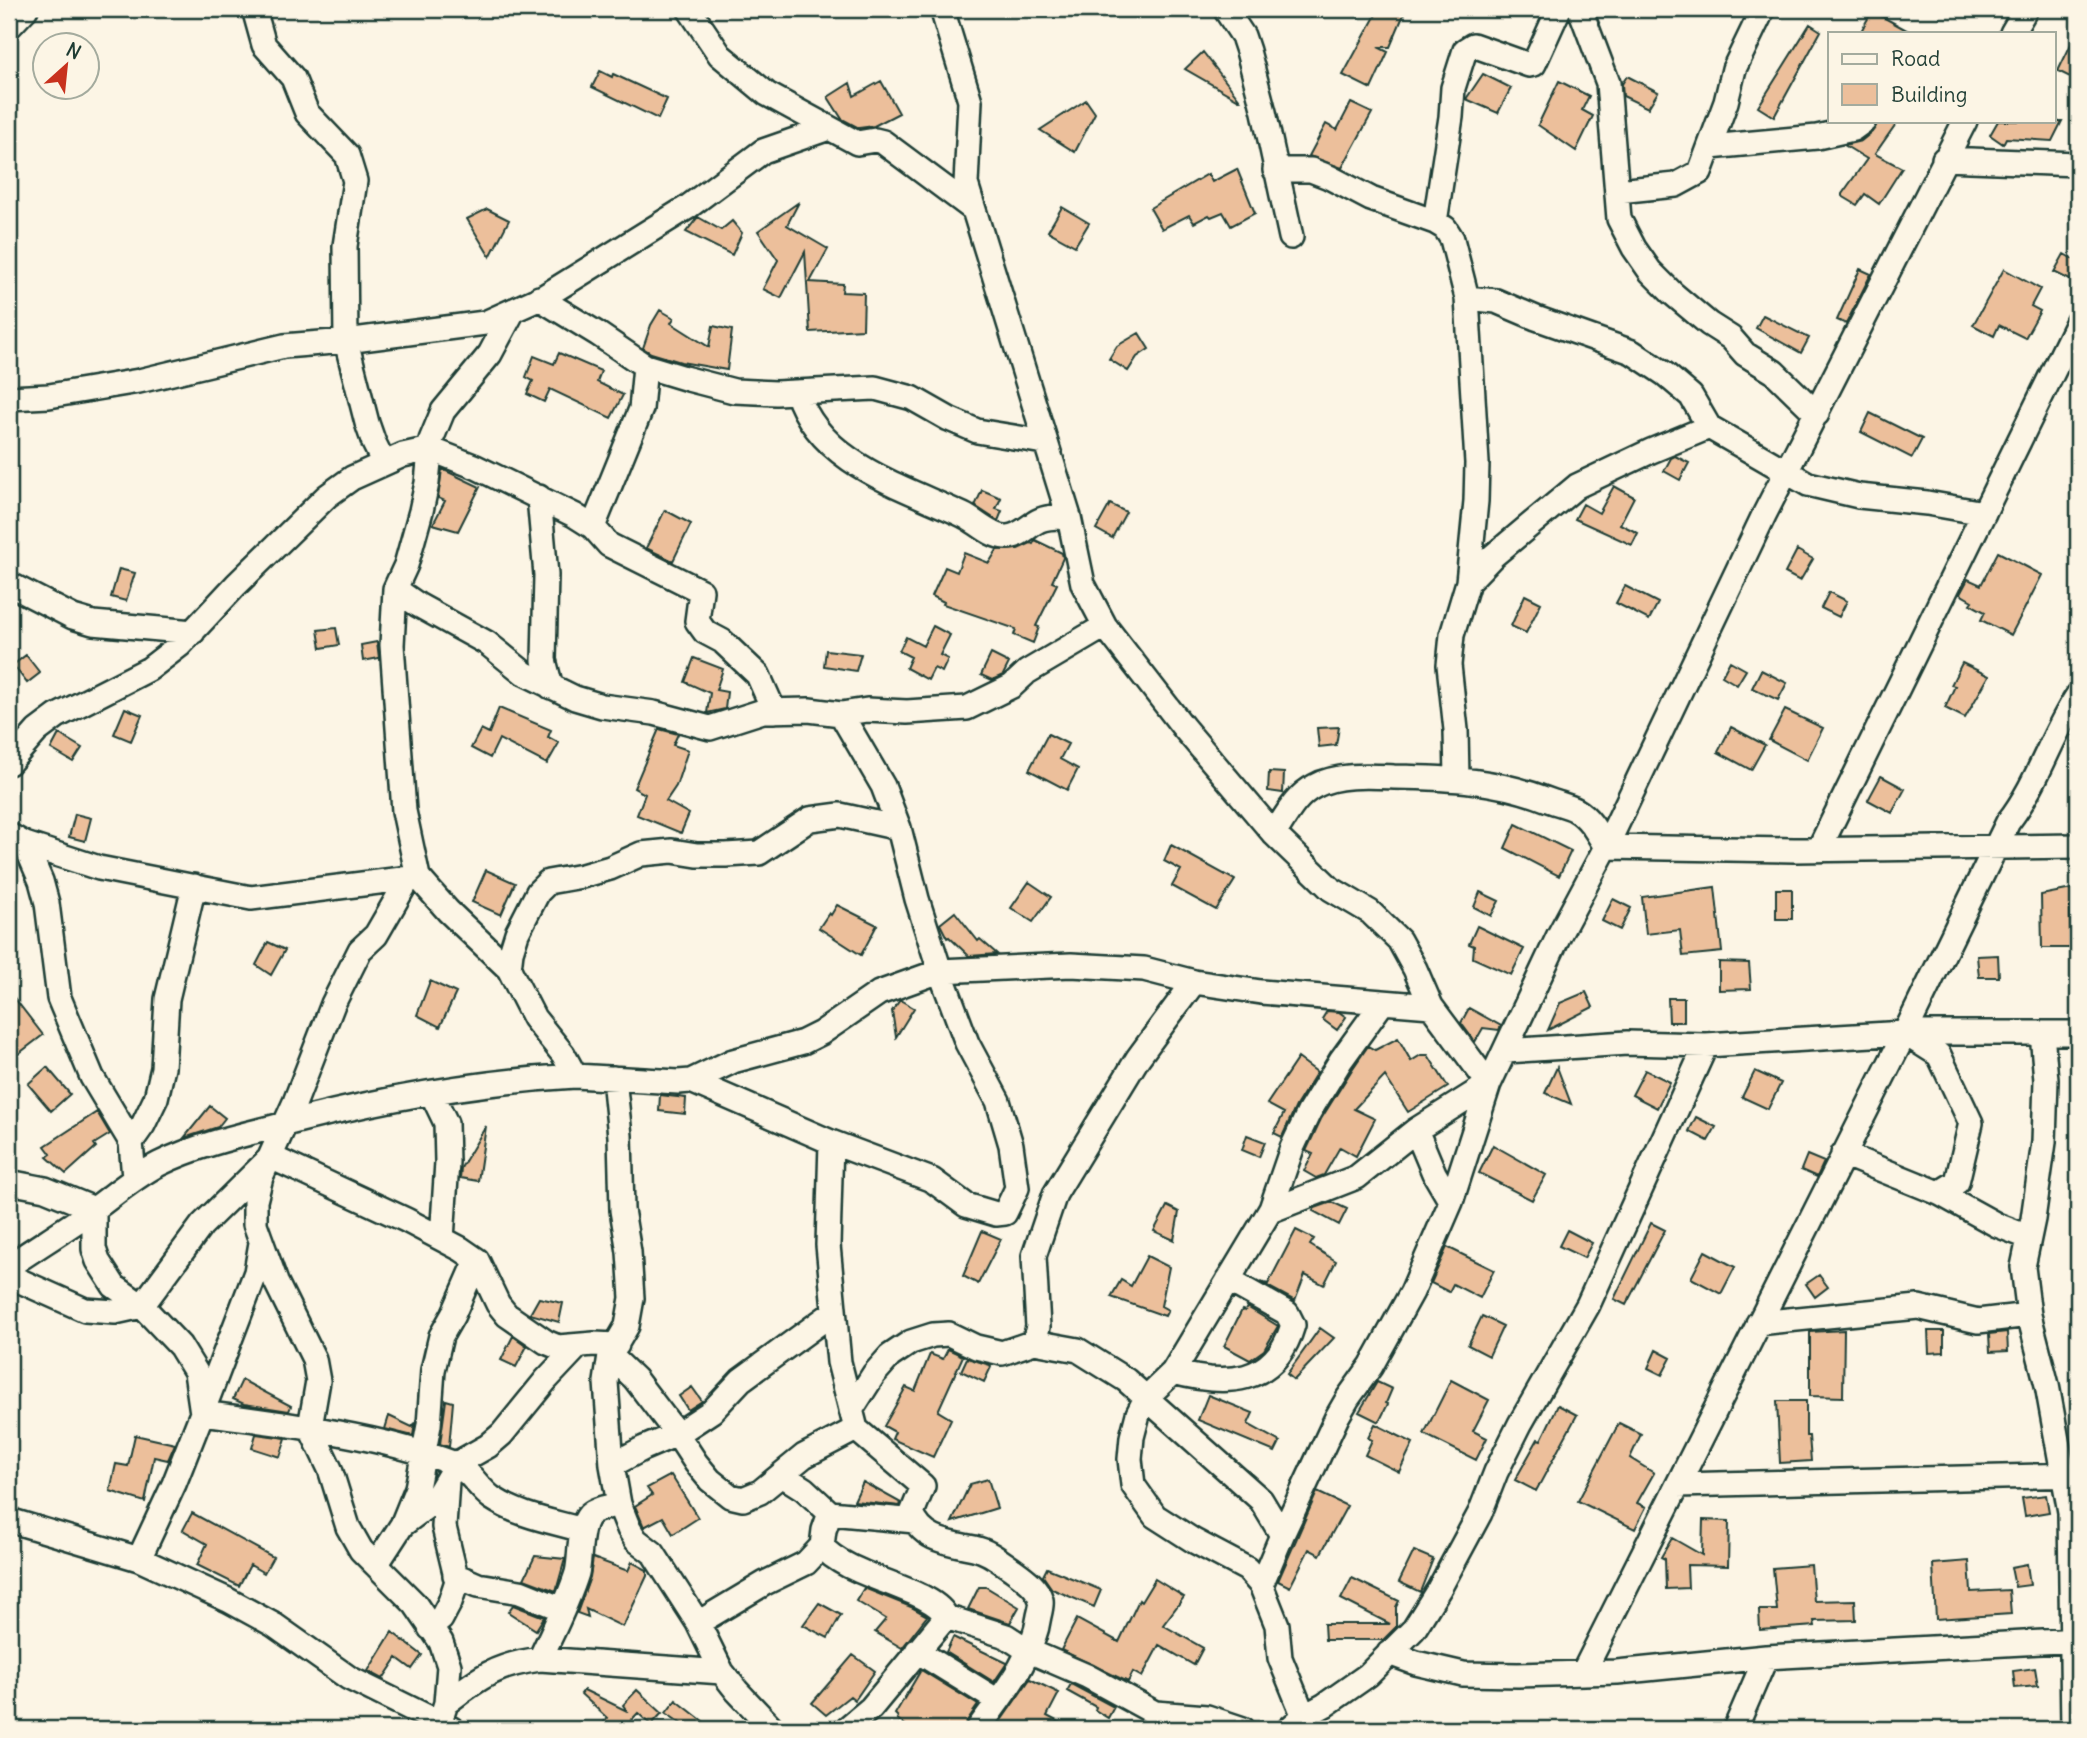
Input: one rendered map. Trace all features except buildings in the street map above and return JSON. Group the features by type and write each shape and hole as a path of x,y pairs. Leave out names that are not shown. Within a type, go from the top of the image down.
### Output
{"street":[{"path":"9,27 26,9"},
{"path":"254,9 264,45 293,78 307,113 347,155 355,181 345,246 346,341 363,410 384,463"},
{"path":"689,9 720,55 767,94 857,143 875,140 883,142 973,209"},
{"path":"1225,9 1243,36 1248,51 1291,237"},
{"path":"1435,222 1453,89 1465,50 1473,45 1529,65 1534,64 1559,9"},
{"path":"1580,9 1608,83 1619,219 1634,248 1650,271 1672,293 1709,324 1731,338 1745,354 1774,372 1817,414"},
{"path":"1618,191 1676,185 1700,172 1734,69 1763,9"},
{"path":"2013,32 2026,9"},
{"path":"949,10 970,101 966,184 1069,517 1083,584 1104,626 1184,728 1273,834 1331,889 1386,925 1399,940 1431,1006 1489,1084"},
{"path":"1710,147 1817,137 1853,130 1863,122"},
{"path":"1261,1585 1337,1417 1371,1366 1412,1292 1451,1202 1489,1084 1786,472 1944,159 1956,124"},
{"path":"9,398 50,396 139,381 284,345 346,341 485,323 539,298 688,207 763,151 830,128"},
{"path":"1944,159 2078,164"},
{"path":"1275,170 1311,170 1329,177 1371,200 1435,222 1445,228 1452,239 1467,298 1477,463 1468,582 1452,635 1449,665 1456,730 1457,778"},
{"path":"539,298 645,366 734,391 797,392 875,388 912,398 948,419 977,431 1044,442"},
{"path":"1467,298 1496,301 1632,352 1691,396 1709,427 1808,484 1839,492 1984,513"},
{"path":"513,311 490,354 443,411 431,440 421,511 406,565 395,589 392,645 399,758 413,877 509,969 534,1018 564,1054 575,1076"},
{"path":"1819,849 2076,331"},
{"path":"593,527 641,409 645,366"},
{"path":"797,392 802,408 823,435 856,464 890,483 968,517 1000,537 1015,536 1040,520 1053,516 1069,517"},
{"path":"1468,582 1493,556 1577,486 1709,427"},
{"path":"9,763 37,731 57,716 149,670 193,632 236,585 327,496 352,478 384,463 403,455 430,449 476,467 539,498 593,527 618,551 701,592 697,621 705,632 722,641 758,675 774,711"},
{"path":"539,498 546,575 544,660 551,687"},
{"path":"9,583 73,617 93,623 193,632"},
{"path":"395,589 418,605 487,643 524,673 575,698 601,706 654,713 710,728 763,711 809,710 841,714 867,710 907,712 967,708 1012,686 1027,672 1104,626"},
{"path":"1583,1673 1905,1033 2008,822 2021,805 2078,695"},
{"path":"9,1266 94,1209 134,1178 187,1153 285,1124 375,1102 537,1078 575,1076 691,1081 831,1142 932,1180 967,1205 996,1214 1005,1213 1017,1188 1011,1145 998,1101 967,1043 940,971 917,899 899,828 883,786 841,714"},
{"path":"1273,834 1299,796 1317,785 1338,779 1370,776 1457,778 1492,782 1525,790 1575,809 1592,824 1606,847"},
{"path":"509,969 517,933 538,892 548,882 610,868 641,854 672,851 716,855 760,853 810,819 840,815 899,828"},
{"path":"17,840 99,868 251,898 413,877"},
{"path":"17,840 41,881 47,903 59,998 92,1077 131,1142 134,1178"},
{"path":"1606,847 1819,849 2078,846"},
{"path":"413,877 376,935 360,950 333,1004 261,1177 255,1201 255,1224 276,1282 314,1359 318,1381 310,1427 330,1469 348,1527 361,1550 415,1604 441,1642 449,1667 446,1718"},
{"path":"131,1142 156,1098 163,1068 167,999 194,887"},
{"path":"691,1081 733,1061 803,1042 821,1033 879,993 940,971 1071,965 1144,969 1194,982 1261,992 1431,1006"},
{"path":"1034,1342 1038,1326 1034,1256 1055,1194 1138,1058 1194,982"},
{"path":"1383,1002 1341,1060 1309,1112 1292,1148 1270,1211 1173,1372 1146,1398 1138,1414 1132,1437 1130,1459 1133,1485 1155,1516 1194,1541 1247,1569 1261,1585 1276,1625 1280,1658 1300,1725 1367,1675 1414,1629 1480,1513 1496,1472 1520,1424 1588,1305 1706,1045"},
{"path":"1506,1051 1627,1043 1706,1045 1905,1033 2078,1033"},
{"path":"1905,1033 1939,1055 1970,1123 1959,1176 1950,1187 1938,1192"},
{"path":"2042,1033 2045,1066 2044,1142 2023,1267 2029,1315 2071,1475 2075,1640 2073,1729"},
{"path":"614,1078 620,1136 622,1210 629,1252 632,1298 627,1326 613,1350 606,1396 611,1428 612,1465 620,1504 629,1529 636,1540 653,1553 698,1623 722,1672 773,1729"},
{"path":"1270,1211 1357,1177 1416,1130 1489,1084"},
{"path":"432,1094 446,1123 447,1162 442,1239"},
{"path":"1416,1130 1434,1173 1451,1202"},
{"path":"831,1142 828,1245 839,1362 854,1419 923,1486 913,1509 915,1521"},
{"path":"1843,1154 1938,1192 1997,1225 2028,1237"},
{"path":"271,1157 442,1239 477,1260 498,1304 507,1315 546,1342 558,1347 613,1350 696,1463 710,1480 730,1496 743,1499 760,1492 854,1419 874,1374 890,1356 911,1342 933,1335 949,1334 976,1347 1002,1353 1034,1342 1078,1350 1111,1369 1261,1500 1282,1535"},
{"path":"9,1276 85,1310 115,1312 142,1306 202,1225 271,1157"},
{"path":"9,1182 45,1189 94,1209"},
{"path":"94,1209 94,1249 98,1261 114,1286 142,1306 180,1346 196,1372 202,1413"},
{"path":"139,1559 202,1413 256,1272 262,1238"},
{"path":"376,1565 402,1525 417,1488 429,1425 433,1370 441,1336 477,1260"},
{"path":"1173,1372 1217,1381 1257,1374 1278,1357 1288,1342 1293,1325 1287,1313 1228,1280"},
{"path":"1758,1323 1918,1307 1978,1321 2029,1315"},
{"path":"612,1465 677,1434 712,1411 750,1373 834,1311"},
{"path":"402,1525 434,1501 452,1471 502,1434 578,1346"},
{"path":"202,1413 310,1427 422,1454 513,1508 533,1517 582,1530"},
{"path":"430,1628 441,1619 457,1581 444,1527 452,1471"},
{"path":"782,1475 814,1497 831,1513 915,1521 937,1540 976,1548 1029,1581 1041,1601 1038,1626 1029,1651 978,1729"},
{"path":"1678,1485 2071,1475"},
{"path":"540,1659 576,1574 582,1530 590,1514 620,1504"},
{"path":"698,1623 765,1583 806,1563 822,1546 824,1530 831,1513"},
{"path":"9,1520 139,1559 228,1600 274,1625 349,1678 446,1718"},
{"path":"822,1546 830,1554 866,1574 929,1601 944,1611 946,1617"},
{"path":"455,1575 489,1588 520,1592 562,1609"},
{"path":"946,1617 1006,1636 1029,1651 1087,1676 1155,1713 1207,1717 1243,1729"},
{"path":"846,1729 871,1708 946,1617"},
{"path":"1389,1653 1416,1663 1463,1674 1583,1673 1766,1657 2075,1640"},
{"path":"917,1651 998,1701"},
{"path":"1735,1729 1766,1657"},
{"path":"446,1718 481,1676 518,1662 540,1659 722,1672"}]}
